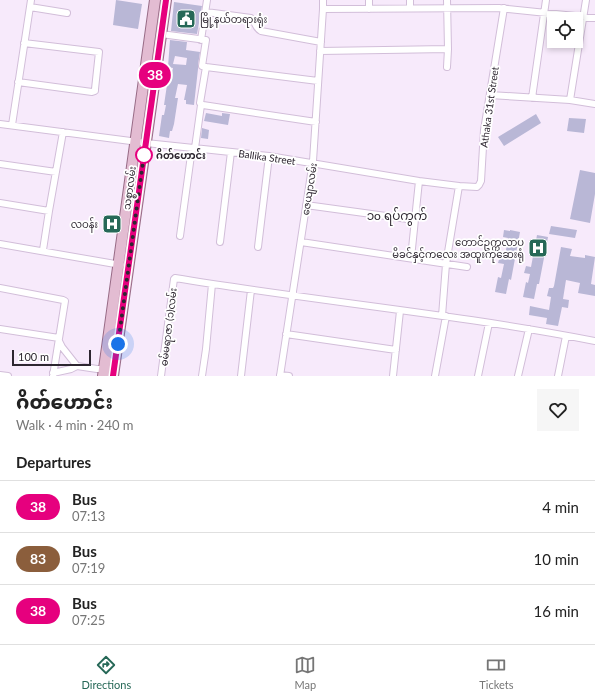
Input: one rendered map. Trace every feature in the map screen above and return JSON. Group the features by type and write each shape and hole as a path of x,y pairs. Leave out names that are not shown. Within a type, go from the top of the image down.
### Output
{"main road":[{"name":"သစ္စာလမ်း","path":"113,376 161,34 155,0"},
{"name":"သစ္စာလမ်း","path":"104,372 135,141 158,19 166,0"}],"street":[{"path":"201,40 207,0"},
{"name":"ဇေယျာလမ်း","path":"280,375 313,163 323,0"},
{"path":"369,0 369,9"},
{"path":"410,0 410,8"},
{"path":"446,67 448,49 447,0"},
{"name":"Athaka 31st Street","path":"459,186 477,187 481,181 484,130 501,8 500,0"},
{"path":"532,98 546,0"},
{"path":"570,100 586,0"},
{"path":"12,125 31,3 67,13"},
{"path":"323,9 501,8 595,18"},
{"path":"206,12 251,18 254,20 256,27 261,31 321,42"},
{"path":"161,34 206,40 202,66 318,81"},
{"path":"18,82 94,92 99,52 24,43"},
{"path":"320,51 448,49"},
{"path":"180,236 206,67"},
{"path":"490,95 570,100 595,104"},
{"path":"201,105 316,122"},
{"name":"Ballika Street","path":"0,124 269,156 419,181 459,186"},
{"path":"43,250 63,132"},
{"path":"220,242 231,152"},
{"path":"258,247 269,156"},
{"path":"0,164 56,172"},
{"path":"410,258 419,181"},
{"path":"435,376 444,316 446,264 459,186"},
{"path":"0,203 49,211"},
{"path":"306,205 415,220"},
{"path":"301,242 467,267"},
{"path":"0,244 129,265"},
{"name":"ဓမ်မရာဇာ (၁)လမ်း","path":"161,376 174,279 212,284"},
{"path":"202,376 212,284 444,316 529,329 595,342"},
{"path":"0,288 65,301 53,375 77,366 97,369 104,372"},
{"path":"240,376 251,290"},
{"path":"393,376 400,311"},
{"path":"478,376 489,323"},
{"path":"0,329 59,340"},
{"path":"518,376 529,329"},
{"path":"286,334 396,350"},
{"path":"558,376 566,336"},
{"path":"59,340 62,347 77,366"},
{"path":"0,374 8,376"},
{"path":"280,375 289,376"}],"building":[{"path":"116,0 142,4 138,29 113,25"},
{"name":"မြို့နယ်တရားရုံး","path":"174,2 202,6 197,34 171,31"},
{"path":"170,40 187,42 186,50 200,52 194,105 186,104 186,100 184,100 187,85 178,84 175,98 178,98 174,124 172,131 170,131 169,138 159,136 162,115 164,115 166,105 164,105 168,78 171,78 173,68 168,67","holes":["175,56 187,58 186,65 173,64"]},
{"path":"206,113 222,116 222,113 230,114 228,125 204,121"},
{"path":"536,114 541,123 504,146 498,137"},
{"path":"569,118 586,119 584,133 567,131"},
{"path":"202,128 209,130 208,139 201,138"},
{"path":"580,170 595,173 595,194 590,223 570,219"},
{"path":"551,226 577,230 575,238 549,234"},
{"path":"504,230 520,232 511,280 509,279 506,294 495,292 498,277 501,278 504,264 498,263 500,256 505,256 508,238 503,237"},
{"path":"537,235 548,237 539,284 537,284 534,299 523,297 526,282 528,283 530,274 524,273 526,266 531,267"},
{"path":"561,247 572,249 570,256 585,258 585,255 595,257 591,284 595,285 595,296 578,293 580,283 566,280 563,299 569,300 568,308 562,307 558,326 546,324 547,318 529,315 530,306 549,310 551,297 547,296 549,288 553,288 554,286"}],"bus line":[{"name":"38","path":"113,376 166,0"}],"place":[{"name":"မြို့နယ်တရားရုံး","path":"186,19"},
{"name":"ဂိတ်ဟောင်း","path":"144,155"},
{"name":"လဝန်း","path":"112,224"},
{"name":"တောင်ဥက္ကလာပ မိခင်နှင့်ကလေး အထူးကုဆေးရုံ","path":"538,248"}],"district":[{"name":"၁o ရပ်ကွက်","path":"397,215"}],"route":[{"path":"118,344 144,155"}]}
